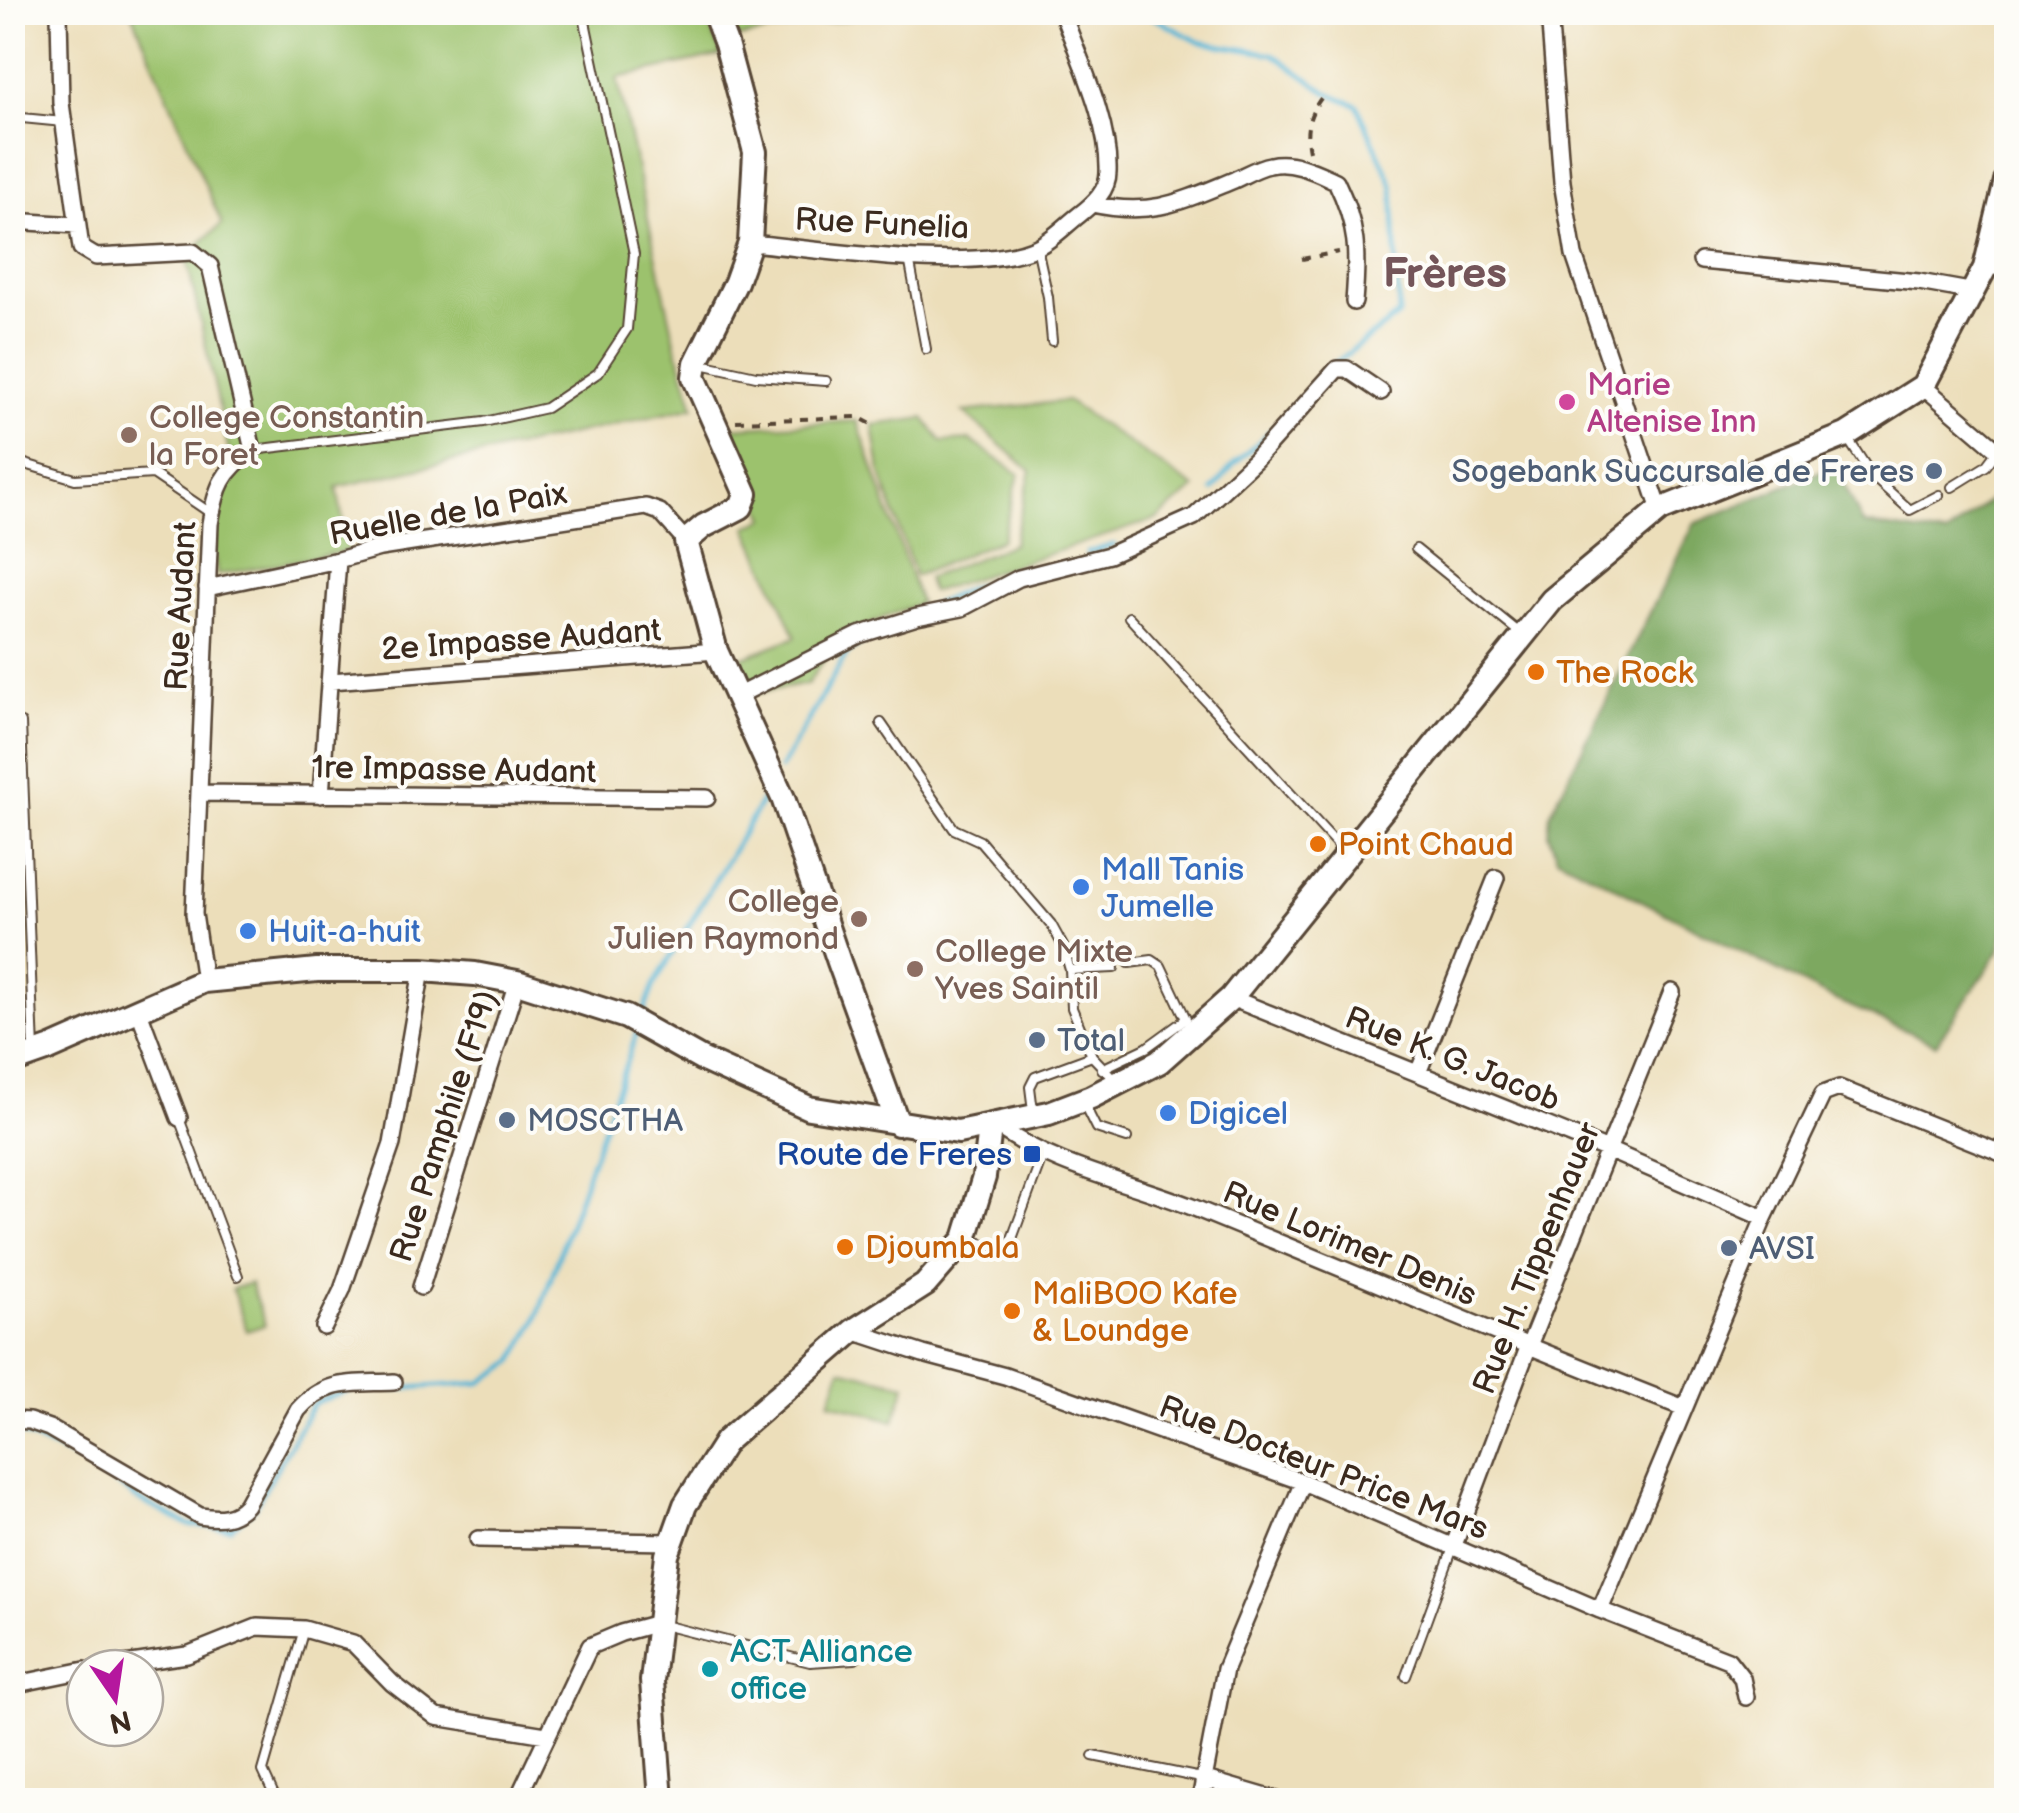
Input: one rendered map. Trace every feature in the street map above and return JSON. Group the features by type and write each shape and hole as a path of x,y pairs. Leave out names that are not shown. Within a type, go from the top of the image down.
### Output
{"main road":[{"path":"714,12 754,152 750,243 736,282 696,363 694,376 697,390 743,484 744,504 686,541 716,651 784,798 838,962 898,1124"},
{"path":"24,1059 204,981 317,970 422,970 517,982 626,1017 701,1059 809,1108 958,1132 1034,1117 1082,1100 1111,1077 1159,1062 1191,1025 1231,998 1552,600 1660,510 1846,435 1923,386 1975,292 1996,271 2006,181"},
{"path":"661,1800 652,1680 667,1556 685,1505 726,1441 853,1331 925,1285 965,1239 984,1178 993,1127"}],"street":[{"path":"1062,12 1106,144 1108,174 1104,189 1092,204 1153,209 1177,204 1270,165 1302,166 1336,182 1351,212 1358,249 1354,302"},
{"path":"1549,12 1562,182 1574,255 1660,510"},
{"path":"59,14 63,122 81,248 96,258 193,252 210,266 253,450"},
{"name":"Rue Funelia","path":"750,243 909,258 999,255 1037,247 1092,204"},
{"path":"12,221 77,225"},
{"path":"1701,261 1920,282 1975,292"},
{"path":"737,696 859,636 916,617 962,608 1019,578 1109,555 1194,517 1255,460 1337,370 1347,369 1380,392"},
{"path":"1923,386 2002,454"},
{"name":"Rue Audant","path":"204,981 194,914 212,514 216,490 234,462 253,450"},
{"name":"Ruelle de la Paix","path":"208,588 380,548 646,507 660,512 686,541"},
{"path":"321,795 338,560"},
{"name":"2e Impasse Audant","path":"331,681 716,651"},
{"name":"1re Impasse Audant","path":"200,794 707,798"},
{"path":"1418,1073 1496,878"},
{"path":"324,1327 342,1290 392,1144 422,970"},
{"name":"Rue Pamphile (F19)","path":"420,1287 517,982"},
{"name":"Rue H. Tippenhauer","path":"1454,1545 1528,1348 1672,992"},
{"name":"Rue K. G. Jacob","path":"1231,998 1608,1150 1764,1218"},
{"path":"138,1010 179,1118"},
{"path":"1600,1610 1764,1218 1823,1094 1839,1088 2006,1155"},
{"name":"Rue Lorimer Denis","path":"993,1127 1043,1155 1188,1206 1528,1348 1684,1408"},
{"name":"Rue Docteur Price Mars","path":"853,1331 1005,1376 1303,1482 1600,1610 1728,1660 1742,1678 1746,1697"},
{"path":"12,1420 29,1420 48,1428 200,1516 215,1519 238,1513 246,1505 298,1410 310,1396 336,1384 394,1382"},
{"path":"1200,1800 1225,1670 1303,1482"},
{"path":"478,1539 672,1542"},
{"path":"516,1800 590,1646 622,1632 658,1624"},
{"path":"165,1658 187,1655 257,1627 304,1629 353,1644 392,1683 436,1717 546,1735"},
{"path":"12,1685 65,1674"},
{"path":"1202,1778 1277,1800"}],"lane":[{"path":"253,450 484,422 546,408 598,373 627,329 634,254 583,12"},
{"path":"12,117 63,122"},
{"path":"1037,247 1052,340"},
{"path":"909,258 926,349"},
{"path":"696,363 756,376 826,380"},
{"path":"1846,435 1872,476 1910,510 1939,495"},
{"path":"1952,486 2002,454"},
{"path":"12,460 75,478 153,474 212,514"},
{"path":"1416,549 1522,634"},
{"path":"1129,617 1346,854"},
{"path":"881,723 954,829 980,841 1051,924 1070,970 1072,1008 1092,1056 1111,1077"},
{"path":"21,724 31,1021 24,1059"},
{"path":"1130,963 1157,962 1191,1025"},
{"path":"1070,970 1114,968"},
{"path":"1034,1117 1030,1087 1035,1077 1092,1056"},
{"path":"1082,1100 1096,1128 1127,1138"},
{"path":"179,1118 238,1276"},
{"path":"965,1239 1001,1248 1010,1244 1043,1155"},
{"path":"1406,1676 1454,1545"},
{"path":"658,1624 810,1662 854,1658"},
{"path":"287,1800 274,1796 263,1771 304,1629"},
{"path":"1093,1756 1202,1778"}],"path":[{"path":"1312,171 1306,137 1310,113 1326,92"},
{"path":"1302,258 1358,249"},
{"path":"712,422 858,417 873,424"}],"green space":[{"path":"132,13 703,13 722,55 617,78 676,346 694,407 337,487 348,551 217,575 210,516 231,461 186,256 222,224"},
{"path":"726,13 881,13 737,38"},
{"path":"1067,401 1195,488 1157,519 931,592 927,578 1013,544 1031,471 963,412"},
{"path":"924,418 942,442 970,440 1019,474 1002,539 915,576 880,471 873,425"},
{"path":"857,421 920,603 855,632 831,652 808,684 744,695 731,662 796,637 747,527 766,518 728,428"},
{"path":"1835,465 1863,524 1946,536 2006,487 2006,925 1999,952 1936,1044 1825,995 1557,857 1548,833 1550,814 1694,524"},
{"path":"250,1283 265,1325 247,1331 232,1289"},
{"path":"841,1369 906,1385 894,1421 830,1402"}],"waterway":[{"path":"1143,12 1199,42 1273,54 1326,92 1357,105 1393,186 1399,315 1334,364"},
{"path":"1213,490 1233,465 1275,427"},
{"path":"1087,553 1114,545"},
{"path":"926,608 1004,578"},
{"path":"780,769 847,653 867,638"},
{"path":"642,1017 654,985 770,787"},
{"path":"393,1389 481,1383 513,1362 536,1321 637,1032"},
{"path":"12,1433 18,1432 95,1467 137,1499 189,1525 230,1528 254,1508 314,1403 347,1391"}],"place":[{"name":"Marie Altenise Inn","path":"1567,402"},
{"name":"College Constantin la Foret","path":"129,435"},
{"name":"Sogebank Succursale de Freres","path":"1934,471"},
{"name":"The Rock","path":"1536,672"},
{"name":"Point Chaud","path":"1318,844"},
{"name":"Mall Tanis Jumelle","path":"1081,887"},
{"name":"College Julien Raymond","path":"859,919"},
{"name":"Huit-a-huit","path":"248,931"},
{"name":"College Mixte Yves Saintil","path":"915,969"},
{"name":"Total","path":"1037,1040"},
{"name":"Digicel","path":"1168,1113"},
{"name":"MOSCTHA","path":"507,1120"},
{"name":"Route de Freres","path":"1032,1154"},
{"name":"Djoumbala","path":"845,1247"},
{"name":"AVSI","path":"1729,1248"},
{"name":"MaliBOO Kafe & Loundge","path":"1012,1311"},
{"name":"ACT Alliance office","path":"710,1669"}],"district":[{"name":"Frères","path":"1445,272"}]}
